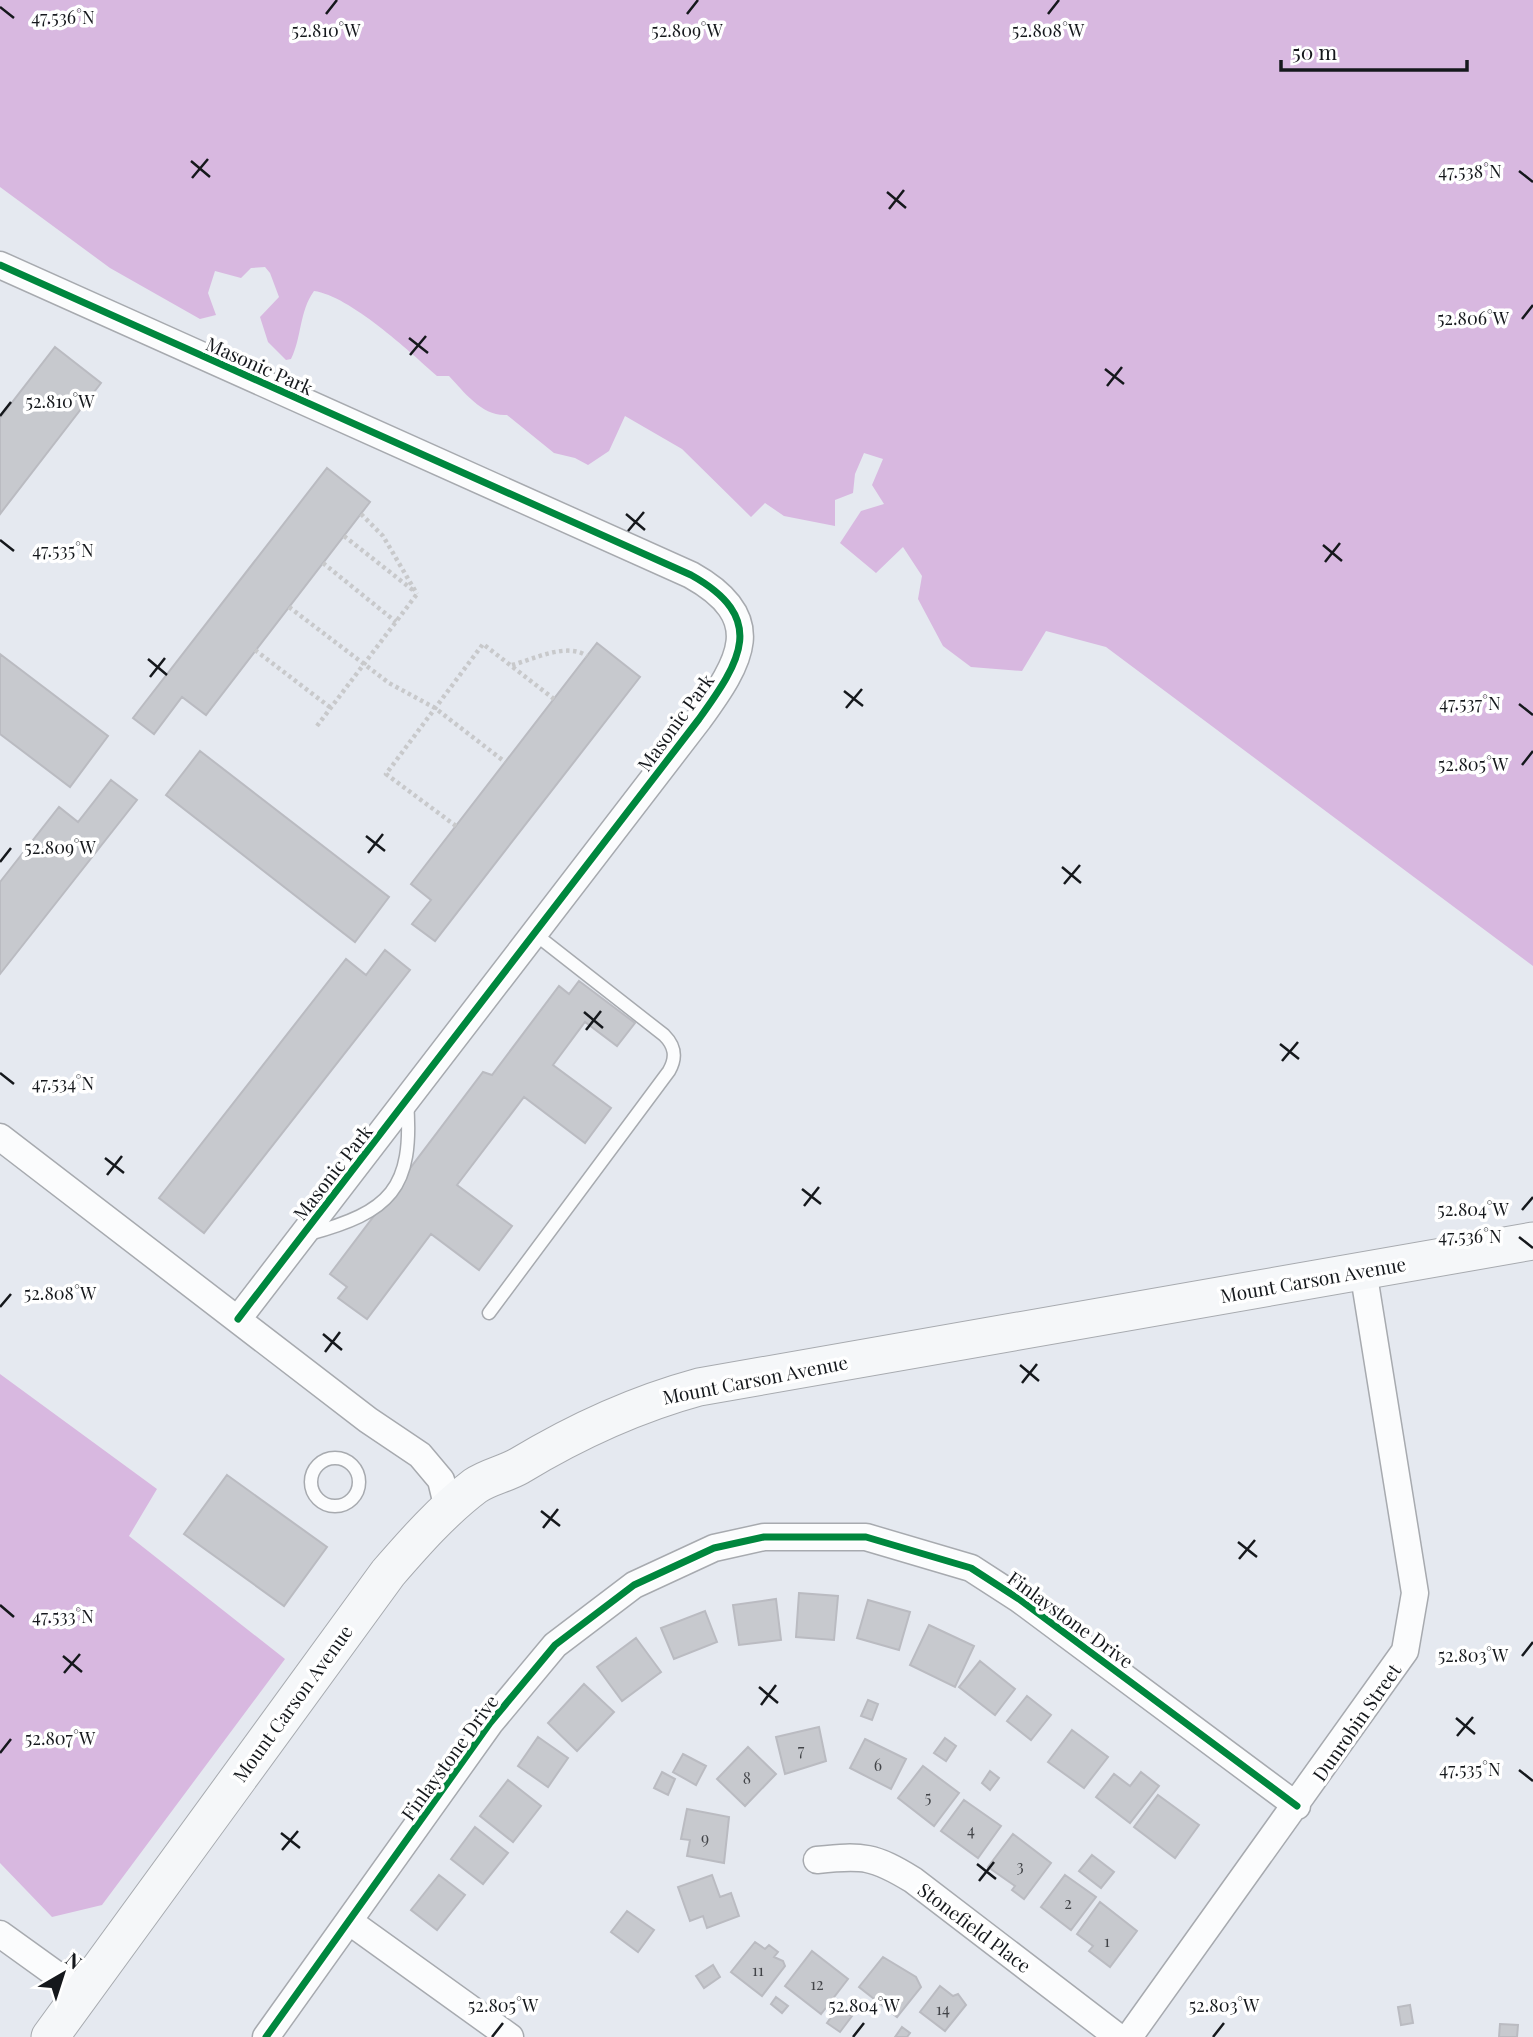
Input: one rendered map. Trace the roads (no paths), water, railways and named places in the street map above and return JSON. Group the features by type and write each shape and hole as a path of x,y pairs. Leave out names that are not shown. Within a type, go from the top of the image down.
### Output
{"main road":[{"name":"Mount Carson Avenue","path":"50,2037 388,1573 448,1509 478,1484 516,1467 576,1432 638,1405 699,1387 1533,1241"}],"street":[{"name":"Masonic Park","path":"0,265 691,575 729,602 739,625 740,638 732,668 723,684 238,1319"},
{"path":"0,1137 368,1420 420,1455 441,1480 448,1509"},
{"name":"Dunrobin Street","path":"1129,2037 1297,1806 1405,1651 1412,1624 1415,1593 1363,1270"},
{"name":"Finlaystone Drive","path":"266,2037 490,1723 555,1645 634,1585 714,1548 764,1537 866,1537 971,1568 1019,1599 1297,1806"},
{"name":"Stonefield Place","path":"817,1860 850,1856 880,1860 913,1880 1118,2037"},
{"path":"350,1922 510,2037"},
{"path":"0,1934 82,1993"}],"lane":[{"path":"489,1314 669,1071 674,1059 673,1046 664,1035 534,934"},
{"path":"302,1236 366,1215 387,1197 407,1161 407,1100"}]}
